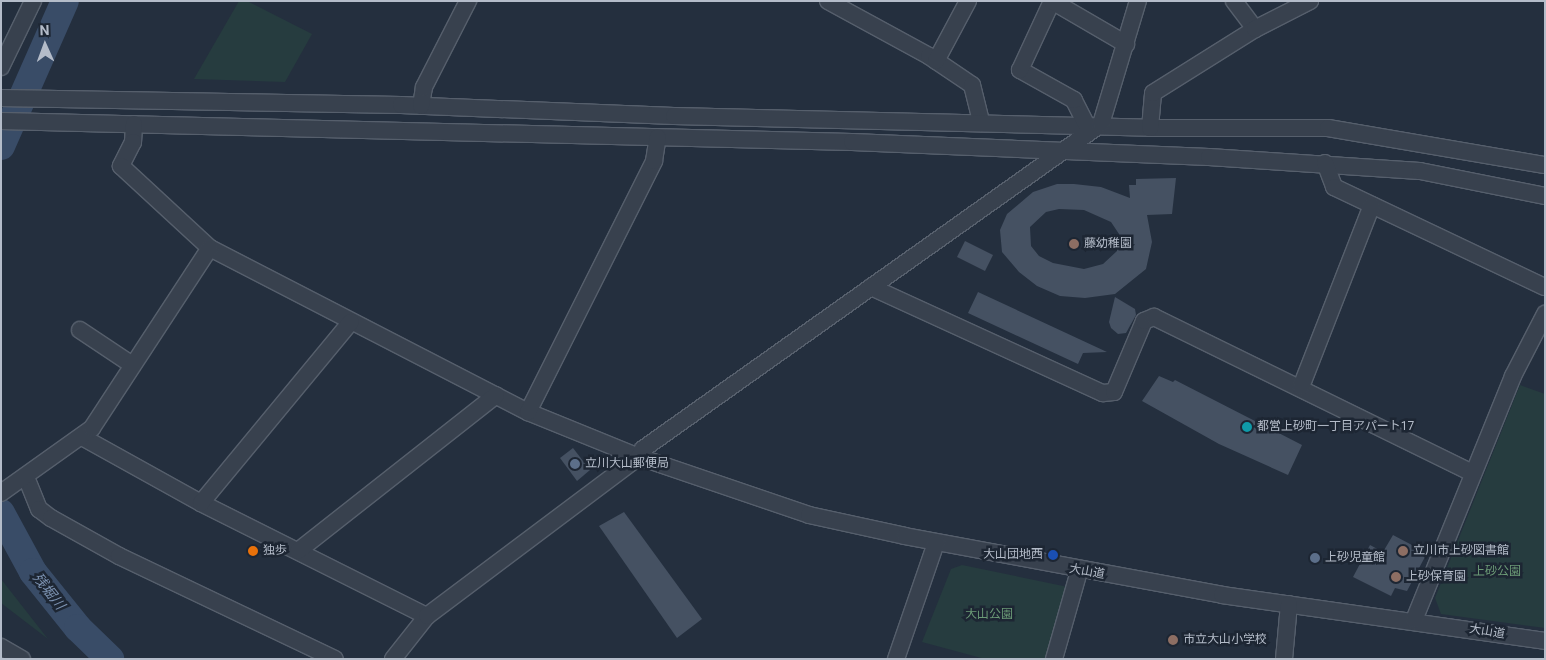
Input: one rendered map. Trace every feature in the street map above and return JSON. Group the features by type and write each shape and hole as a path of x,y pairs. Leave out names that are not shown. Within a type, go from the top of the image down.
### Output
{"street":[{"path":"3,58 33,1"},
{"path":"421,106 424,87 468,1"},
{"path":"828,1 936,61 972,85 981,122"},
{"path":"936,61 968,1"},
{"path":"1094,124 1074,100 1020,70 1052,1 1126,44"},
{"path":"393,659 427,616 639,458 643,449 1061,151 1094,124 1126,44 1138,1"},
{"path":"1234,1 1255,29"},
{"path":"1150,128 1153,93 1255,29 1310,1"},
{"path":"1,98 226,104 401,105 674,116 1094,124 1150,128 1328,128 1545,165"},
{"path":"226,104 218,111 228,128"},
{"path":"386,131 400,124 404,114 401,105"},
{"path":"1,121 658,137 1061,151 1325,163 1420,171 1545,196"},
{"name":"大山道","path":"134,124 131,148 121,166 210,248 528,412 639,458 809,515 936,543 1078,571 1545,641"},
{"path":"528,412 654,161 658,137"},
{"path":"1325,163 1334,187 1545,286"},
{"path":"1300,387 1372,205"},
{"path":"1,493 82,437 92,428 131,364 210,248"},
{"path":"871,286 1103,394 1114,392 1144,321 1154,318 1300,387 1473,473"},
{"path":"1414,620 1513,376 1545,314"},
{"path":"201,503 352,322"},
{"path":"80,330 131,364"},
{"path":"298,551 496,395"},
{"path":"82,437 201,503 427,616"},
{"path":"22,479 40,509 51,518 119,556 335,659"},
{"path":"896,659 936,543"},
{"path":"1054,659 1078,571"},
{"path":"1284,659 1289,604"},
{"path":"1,648 22,659"}],"green space":[{"path":"239,1 247,1 312,34 285,82 194,79"},
{"name":"上砂公園","path":"1520,385 1545,394 1545,628 1441,614 1435,598"},
{"name":"大山公園","path":"962,565 1068,587 1049,659 985,659 922,642 951,569"},
{"path":"1,579 48,639 1,603"}],"building":[{"path":"1176,178 1172,214 1147,215 1152,242 1146,269 1115,294 1085,298 1060,296 1037,286 1019,272 1002,252 1000,230 1007,214 1033,192 1057,184 1074,184 1101,187 1130,198 1129,185 1136,185 1136,179","holes":["1059,209 1084,210 1111,222 1119,234 1117,251 1103,264 1084,269 1053,263 1039,256 1031,246 1030,227 1046,212"]},
{"path":"965,241 993,255 985,271 957,257"},
{"path":"978,292 1107,352 1083,353 1078,364 968,313"},
{"path":"1115,297 1135,309 1136,315 1126,333 1118,334 1111,328 1109,322"},
{"name":"都営上砂町一丁目アパート17","path":"1159,376 1173,382 1175,380 1302,445 1288,475 1219,444 1142,401"},
{"name":"立川大山郵便局","path":"573,448 590,470 577,481 560,458"},
{"path":"624,512 702,619 677,638 599,526"},
{"path":"1393,535 1427,553 1407,591 1395,588 1391,596 1353,577 1370,545 1383,552"}],"waterway":[{"name":"残堀川","path":"1,146 65,1"},
{"name":"残堀川","path":"1,513 33,572 78,628 110,659"}],"place":[{"name":"藤幼稚園","path":"1074,244"},
{"name":"都営上砂町一丁目アパート17","path":"1247,427"},
{"name":"立川大山郵便局","path":"575,464"},
{"name":"独歩","path":"253,551"},
{"name":"立川市上砂図書館","path":"1403,551"},
{"name":"大山団地西","path":"1053,555"},
{"name":"上砂児童館","path":"1315,558"},
{"name":"上砂保育園","path":"1396,577"},
{"name":"市立大山小学校","path":"1173,640"}]}
